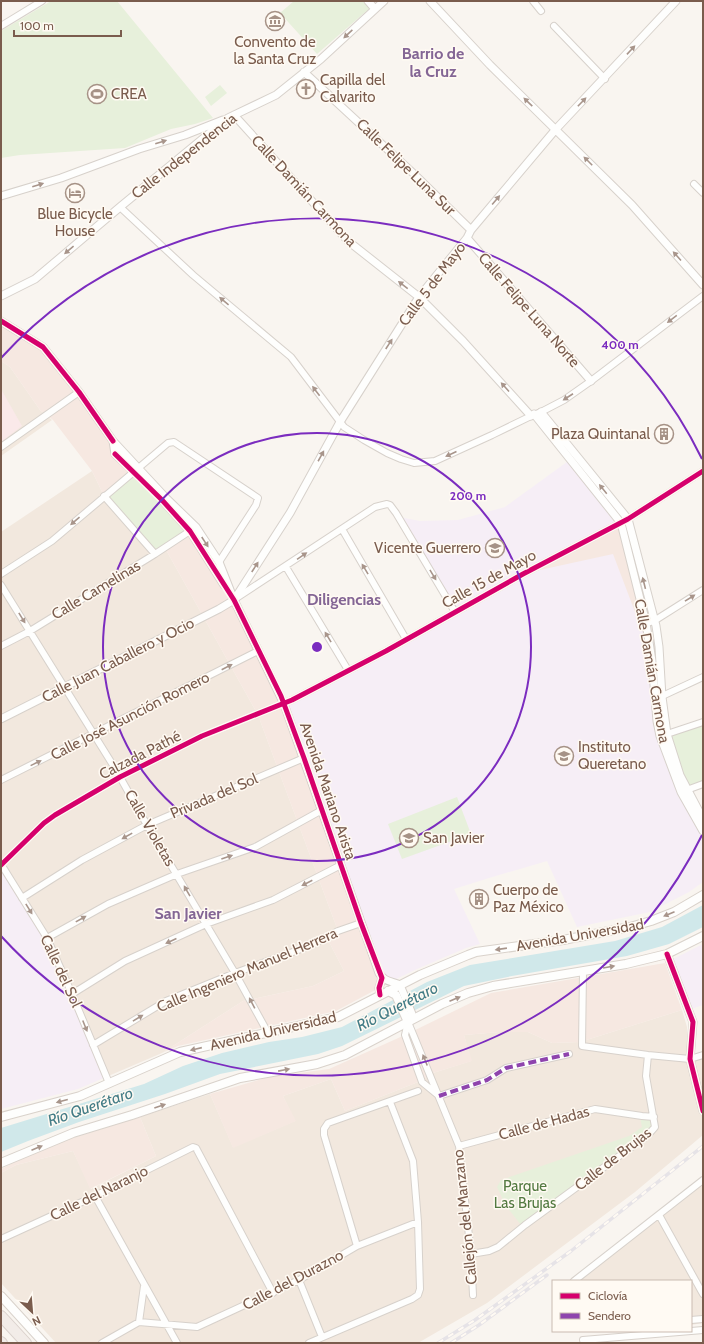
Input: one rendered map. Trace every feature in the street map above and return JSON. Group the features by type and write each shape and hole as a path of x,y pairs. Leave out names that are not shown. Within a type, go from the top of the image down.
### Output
{"highway":[{"path":"1,1316 26,1343"}],"main road":[{"name":"Avenida Universidad","path":"1,1116 80,1096 180,1052 338,1017 388,991 400,991 420,975 476,952 608,932 651,921 674,912 703,895"},
{"path":"1,1163 73,1133 132,1115 240,1078 317,1064 345,1055 411,1016 468,993 493,986 626,964 667,954 703,936"},
{"path":"400,991 411,1016"},
{"path":"1,1296 44,1343"}],"street":[{"path":"1,26 42,1"},
{"path":"368,1 375,9"},
{"name":"Calle Independencia","path":"1,296 35,279 120,206 231,117 276,95 321,59 384,1"},
{"path":"430,1 490,65 632,205 703,285"},
{"path":"533,1 540,11"},
{"name":"Calle 5 de Mayo","path":"234,600 290,512 340,422 419,297 467,238 471,230 556,129 605,79 676,1"},
{"path":"554,26 605,79"},
{"name":"Calle Felipe Luna Sur","path":"304,72 408,168 471,230"},
{"path":"1,196 61,178 139,149 191,134 231,117"},
{"name":"Calle Damián Carmona","path":"231,117 348,241 419,297 463,341 535,414 628,519 650,622 652,661 658,698 684,791 703,819"},
{"path":"694,184 703,193"},
{"path":"120,206 193,275 291,357 344,427 387,453 414,463 436,461 564,400 703,296"},
{"name":"Calle Felipe Luna Norte","path":"467,238 591,381"},
{"path":"1,321 43,346 136,470 166,498 219,562 234,600"},
{"path":"1,447 79,392"},
{"name":"Calle Damián Carmona","path":"535,414 621,523 650,622"},
{"path":"1,574 52,541 168,443 174,442 258,498 256,505 219,562"},
{"name":"Calle 15 de Mayo","path":"284,704 523,574 621,523 703,471"},
{"path":"104,496 155,554"},
{"path":"234,600 375,507 387,504 390,505 396,513 455,612"},
{"path":"193,529 234,600"},
{"name":"Calle Camelinas","path":"1,646 30,631 193,529"},
{"path":"342,529 406,639"},
{"path":"286,567 348,670"},
{"name":"Calle Violetas","path":"1,585 95,734 147,825 236,973 268,1033"},
{"path":"650,622 703,590"},
{"name":"Avenida Mariano Arista","path":"234,600 284,704 304,758 361,923 382,978 379,988 380,996"},
{"name":"Calle Juan Caballero y Ocio","path":"1,719 220,609 234,600"},
{"name":"Calle José Asunción Romero","path":"1,780 258,651"},
{"path":"658,698 703,677"},
{"name":"Calle Damián Carmona","path":"658,698 660,736 703,831"},
{"name":"Calzada Pathé","path":"1,864 44,823 120,777 202,736 284,704"},
{"path":"667,734 703,722"},
{"name":"Privada del Sol","path":"22,898 82,860 147,825 304,758"},
{"path":"684,791 703,784"},
{"path":"47,938 108,904 177,874 256,847 322,810"},
{"name":"Calle del Sol","path":"1,864 47,938 109,1083"},
{"path":"72,994 125,961 206,924 273,900 341,865"},
{"name":"Calle Ingeniero Manuel Herrera","path":"93,1045 166,1002 236,973 312,945 338,931 361,923"},
{"path":"667,954 693,1022 690,1058 703,1111"},
{"path":"583,972 582,1046 648,1055 690,1058 703,1055"},
{"path":"382,978 395,983 400,991"},
{"name":"Callejón del Manzano","path":"411,1016 405,1035 422,1082 439,1096"},
{"name":"Callejón del Manzano","path":"411,1016 439,1096 459,1146 471,1254 473,1294"},
{"path":"439,1096 487,1080 506,1068 569,1054"},
{"name":"Calle de Brujas","path":"471,1254 498,1247 524,1225 648,1135 655,1127 646,1076 648,1055"},
{"path":"357,1246 324,1135 324,1129 328,1124 390,1102 418,1090"},
{"path":"309,1343 412,1299 418,1295 420,1289 418,1222 413,1161 390,1102"},
{"name":"Calle de Hadas","path":"459,1146 595,1109 654,1117"},
{"name":"Calle del Naranjo","path":"1,1239 95,1196 193,1147 199,1151 273,1293"},
{"path":"575,1280 703,1180"},
{"path":"95,1196 177,1343"},
{"path":"659,1215 703,1294"},
{"name":"Calle del Durazno","path":"139,1322 197,1327 299,1280 357,1246 418,1222"},
{"path":"299,1280 322,1337"},
{"path":"102,1343 139,1322 144,1286"},
{"path":"692,1320 703,1319"},
{"path":"692,1331 703,1330"},
{"path":"583,1340 679,1332"}],"shaded area":[{"path":"1,321 43,347 100,422 116,454 134,471 104,496 92,471 53,420 40,410 10,367 1,361"},
{"path":"1,361 10,367 40,410 52,420 1,456"},
{"path":"1,389 22,426 1,442"},
{"path":"571,459 621,523 526,573 613,554 643,633 649,639 657,721 703,831 703,882 689,892 650,912 577,927 547,861 454,889 480,944 466,948 390,982 382,978 284,704 455,612 399,517 420,521 458,520 505,507"},
{"path":"92,471 104,496 165,548 258,715 338,931 327,938 344,971 313,986 243,1001 162,1053 106,1077 1,865 1,532"},
{"path":"621,523 649,639 643,633 523,574"},
{"path":"190,531 234,600 281,696 379,973 379,988 336,1011 178,1046 162,1053 243,1001 313,986 344,971 327,938 338,931 258,715 165,548"},
{"path":"1,865 47,938 106,1077 78,1089 1,1109"},
{"path":"703,944 703,1005 691,1009 673,959"},
{"path":"665,963 682,1010 580,1042 552,1043 528,1032 500,1032 464,1035 472,1061 433,1073 418,1082 345,1111 331,1079 283,1096 296,1121 233,1148 210,1094 269,1077 329,1069 405,1035 491,993"},
{"path":"682,1010 687,1027 687,1062 703,1057 703,1135 635,1192 487,1303 418,1343 56,1343 1,1283 1,1173 16,1165 73,1151 91,1189 156,1156 140,1117 210,1094 233,1147 295,1121 283,1096 331,1079 345,1111 418,1082 433,1073 471,1061 464,1035 500,1032 528,1032 552,1043 580,1042"},
{"path":"140,1117 156,1156 90,1189 73,1151 16,1165 1,1173 1,1169 44,1147"},
{"path":"703,1181 703,1323 692,1325 692,1280 569,1280 657,1213"}],"green space":[{"name":"CREA","path":"51,1 117,1 213,118 195,124 171,129 125,148 20,155 1,158 1,31"},
{"path":"294,1 365,1 370,8 317,54 280,13"},
{"path":"220,85 227,93 211,106 205,97"},
{"path":"134,471 190,531 155,554 104,496"},
{"path":"703,725 703,781 688,786 671,736"},
{"path":"457,797 471,834 402,859 388,824"},
{"name":"Parque Las Brujas","path":"639,1113 651,1114 654,1126 521,1225 506,1206 497,1187 501,1180 629,1136 642,1127"}],"water":[{"name":"Río Querétaro","path":"703,905 703,927 669,944 627,956 464,986 342,1046 318,1054 220,1074 165,1094 79,1122 1,1152 1,1128 144,1084 183,1066 222,1053 269,1042 302,1037 342,1027 427,982 470,965 615,941 662,927"}],"railway":[{"path":"438,1343 475,1320 571,1251 703,1146"},
{"path":"451,1343 479,1325 547,1275"}],"marked path":[{"path":"439,1096 487,1080 506,1068 569,1054"}],"cycle path":[{"path":"1,321 43,347 79,392 113,441"},
{"path":"115,454 162,500 190,531 234,600 281,696 304,758 361,923 382,978 379,988 380,995"},
{"path":"1,865 44,823 120,777 202,736 292,700 386,651 523,574 628,519 703,471"},
{"path":"667,954 693,1022 690,1059 703,1111"}],"place":[{"name":"Convento de la Santa Cruz","path":"275,21"},
{"name":"Capilla del Calvarito","path":"306,89"},
{"name":"CREA","path":"97,94"},
{"name":"Blue Bicycle House","path":"75,193"},
{"name":"Plaza Quintanal","path":"664,434"},
{"name":"Vicente Guerrero","path":"495,548"},
{"name":"Instituto Queretano","path":"564,756"},
{"name":"San Javier","path":"409,838"},
{"name":"Cuerpo de Paz México","path":"479,899"}],"district":[{"name":"Barrio de la Cruz","path":"433,62"},
{"name":"Diligencias","path":"344,599"},
{"name":"San Javier","path":"188,913"}]}
